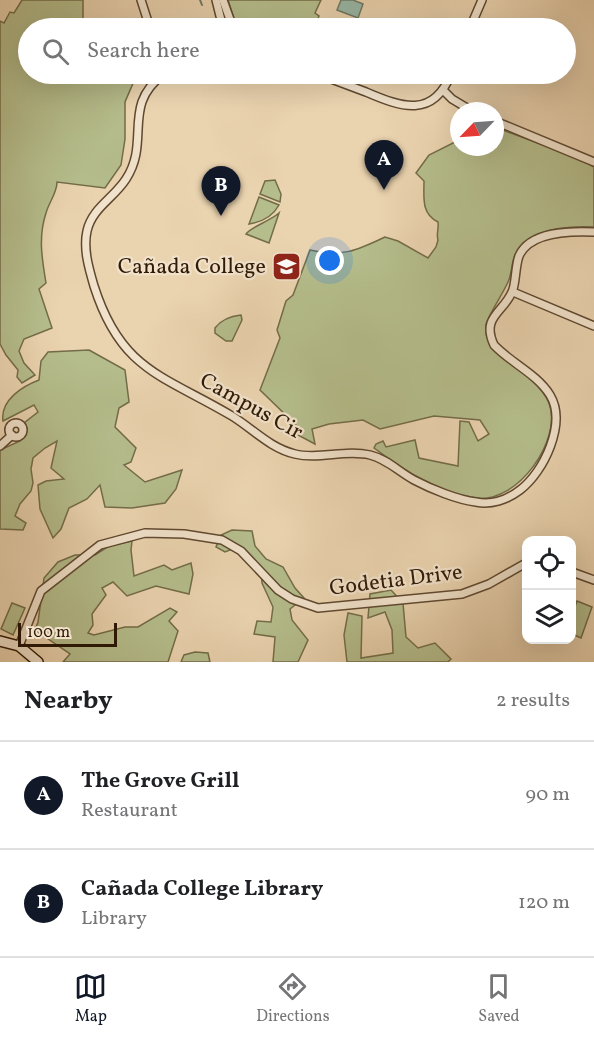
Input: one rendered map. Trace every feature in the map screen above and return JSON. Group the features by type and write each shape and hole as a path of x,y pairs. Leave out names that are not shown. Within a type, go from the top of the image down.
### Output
{"street":[{"path":"141,0 147,18"},
{"path":"216,0 220,18"},
{"path":"223,0 229,18"},
{"path":"474,18 482,0"},
{"name":"Campus Cir","path":"153,84 140,103 137,117 137,154 134,165 126,179 90,221 86,247 97,294 115,333 138,361 168,383 212,404 279,448 306,456 336,453 362,453 373,456 416,481 461,499 480,503 497,502 513,495 528,483 550,446 556,427 555,411 551,396 539,382 501,352 491,338 490,330 494,316 513,292 519,255 528,244 545,237 594,232"},
{"path":"345,84 404,106 425,103 442,90 445,84"},
{"path":"442,90 459,102"},
{"path":"504,125 594,162"},
{"path":"513,292 594,326"},
{"path":"0,446 12,435"},
{"name":"Godetia Drive","path":"19,646 41,591 100,545 145,533 183,534 222,540 241,552 278,590 300,602 318,608 462,594 489,584 522,565"},
{"path":"576,573 594,580"},
{"path":"0,641 19,646 38,662"}],"green space":[{"path":"22,0 83,0 83,18 18,18 18,84 133,84 125,102 125,139 121,165 105,188 57,182 42,231 42,257 46,283 39,289 52,328 24,339 19,351 24,363 35,375 22,383 17,377 18,370 0,344 0,21 4,23 10,12 14,13"},
{"path":"228,0 321,0 315,13 318,18 234,18"},
{"path":"504,130 578,158 594,167 594,227 572,227 549,231 538,234 521,246 515,255 508,282 486,324 486,334 493,349 539,388 549,403 552,418 543,451 533,467 507,491 491,497 476,498 435,486 409,472 374,448 376,444 383,441 386,447 415,440 419,458 458,466 460,421 469,422 478,441 489,434 480,420 434,416 380,429 363,420 329,424 312,429 315,444 296,434 298,430 296,425 260,390 280,338 277,330 286,301 293,295 310,250 341,253 366,246 385,237 398,241 428,258 436,247 438,222 426,210 424,181 416,173 429,155 450,144 450,156 504,156"},
{"path":"275,180 281,194 280,202 260,194 265,181"},
{"path":"259,197 279,205 267,218 249,224"},
{"path":"279,213 269,243 246,234 251,229"},
{"path":"241,315 242,320 232,341 226,341 215,333 215,328 220,323 230,317"},
{"path":"89,350 125,370 129,402 119,408 115,427 136,448 131,462 124,465 145,482 182,470 176,489 165,503 132,508 105,507 100,485 87,499 69,508 61,529 53,538 40,509 38,485 46,481 64,479 51,468 57,441 33,458 31,491 20,504 15,516 26,523 23,530 0,529 0,450 20,441 24,423 38,412 34,405 3,421 5,407 20,390 39,380 41,361 48,352"},
{"path":"232,530 252,531 255,546 266,559 283,567 295,588 304,598 290,609 292,620 308,640 298,662 273,662 275,637 254,634 257,621 271,622 273,607 262,583 261,567 240,546 225,552 216,547 221,535"},
{"path":"132,541 134,576 164,565 172,570 191,563 193,574 189,594 156,586 127,596 113,582 102,588 106,595 92,614 93,625 88,633 94,635 125,627 138,627 170,608 177,612 169,621 178,631 168,662 63,662 70,654 35,630 44,578 58,562 75,555 95,555 109,546"},
{"path":"391,590 403,603 406,637 418,648 435,643 451,659 448,662 347,662 344,635 348,613 362,616 361,658 393,653 392,630 385,612 368,618 370,594"},
{"path":"577,601 592,607 581,638 576,636"},
{"path":"12,603 25,608 13,635 1,629"},
{"path":"195,652 208,653 210,662 181,662 184,655"}],"shaded area":[{"path":"341,0 353,0 363,4 358,18 337,10"}],"waterway":[{"path":"200,0 202,5"}],"place":[{"name":"The Grove Grill","path":"384,190"},
{"name":"Cañada College Library","path":"221,216"},
{"name":"Cañada College","path":"287,267"}]}
